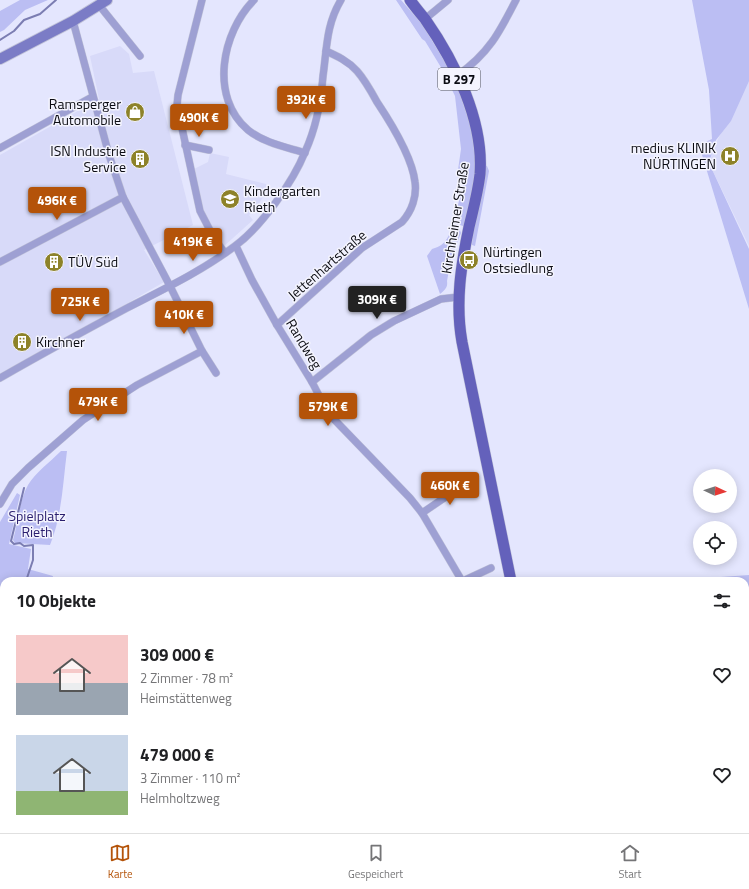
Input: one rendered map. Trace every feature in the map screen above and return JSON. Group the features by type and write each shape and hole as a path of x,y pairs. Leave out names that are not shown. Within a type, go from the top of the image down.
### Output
{"main road":[{"name":"Kirchheimer Straße","path":"406,0 413,4 425,19 458,75 471,110 479,142 480,160 478,191 464,251 458,297 460,330 510,577"}],"street":[{"path":"202,0 178,95 178,105 200,211 214,238 225,253"},
{"path":"254,0 235,27 227,49 224,72 228,100 232,111 248,130 274,144 305,153"},
{"path":"0,378 65,341 201,269 236,246 256,225 287,186 305,153 312,135 321,98 327,37 331,21 341,0"},
{"path":"425,19 448,0"},
{"path":"458,75 472,65 489,48 503,26 516,0"},
{"path":"0,59 73,21 103,3 140,56"},
{"path":"73,21 92,97 123,197 202,351 216,373"},
{"name":"Jettenhartstraße","path":"277,325 362,248 402,222 410,211 415,196 416,183 413,171 391,124 356,70 344,60 326,51"},
{"path":"0,148 92,97"},
{"path":"185,144 209,150"},
{"path":"0,262 123,197"},
{"name":"Randweg","path":"236,246 252,280 277,325 312,382 328,413 410,498 422,513 460,577"},
{"path":"312,382 377,331 394,321 441,299 458,297"},
{"path":"0,504 12,484 83,420 137,385 202,351"},
{"path":"422,513 450,494 469,484"},
{"path":"471,577 491,568"}],"shaded area":[{"path":"120,46 129,54 133,73 154,71 193,225 144,250 164,282 0,377 0,155 99,99 90,56"},
{"name":"medius KLINIK NÜRTINGEN","path":"749,78 749,246 709,163 717,141"},
{"name":"Kindergarten Rieth","path":"210,153 229,157 226,174 266,184 266,192 257,207 249,215 253,220 223,247 201,207 192,170 208,162"}],"green space":[{"path":"20,0 48,0 25,10 0,32 0,11"},
{"path":"396,0 401,0 422,24 448,67 457,85 472,130 478,163 466,227 460,225 456,212 465,179 457,177 461,149 455,96 442,69 425,41 422,39"},
{"path":"692,0 749,0 749,81 731,121 716,140 709,163 749,249 749,309 699,145 712,139 709,90"},
{"path":"484,165 487,166 489,171 475,246 472,245 473,228"},
{"path":"455,216 461,233 451,259 447,287 440,294 427,256 432,249 438,247 446,240"},
{"name":"Spielplatz Rieth","path":"61,451 67,451 63,487 60,511 50,545 15,543 13,540 19,512 28,485 39,471"},
{"path":"17,493 20,495 9,544 31,549 28,569 53,577 0,577 0,522"},
{"path":"749,575 749,577 721,577"}],"waterway":[{"path":"0,40 14,31 24,20 40,14 56,0"},
{"path":"24,488 11,541 14,544 20,543 24,546 33,545 33,560 27,577"}],"place":[{"name":"Ramsperger Automobile","path":"135,112"},
{"name":"medius KLINIK NÜRTINGEN","path":"730,156"},
{"name":"ISN Industrie Service","path":"140,159"},
{"name":"Kindergarten Rieth","path":"230,199"},
{"name":"Nürtingen Ostsiedlung","path":"469,260"},
{"name":"TÜV Süd","path":"54,262"},
{"name":"Kirchner","path":"22,342"}]}
